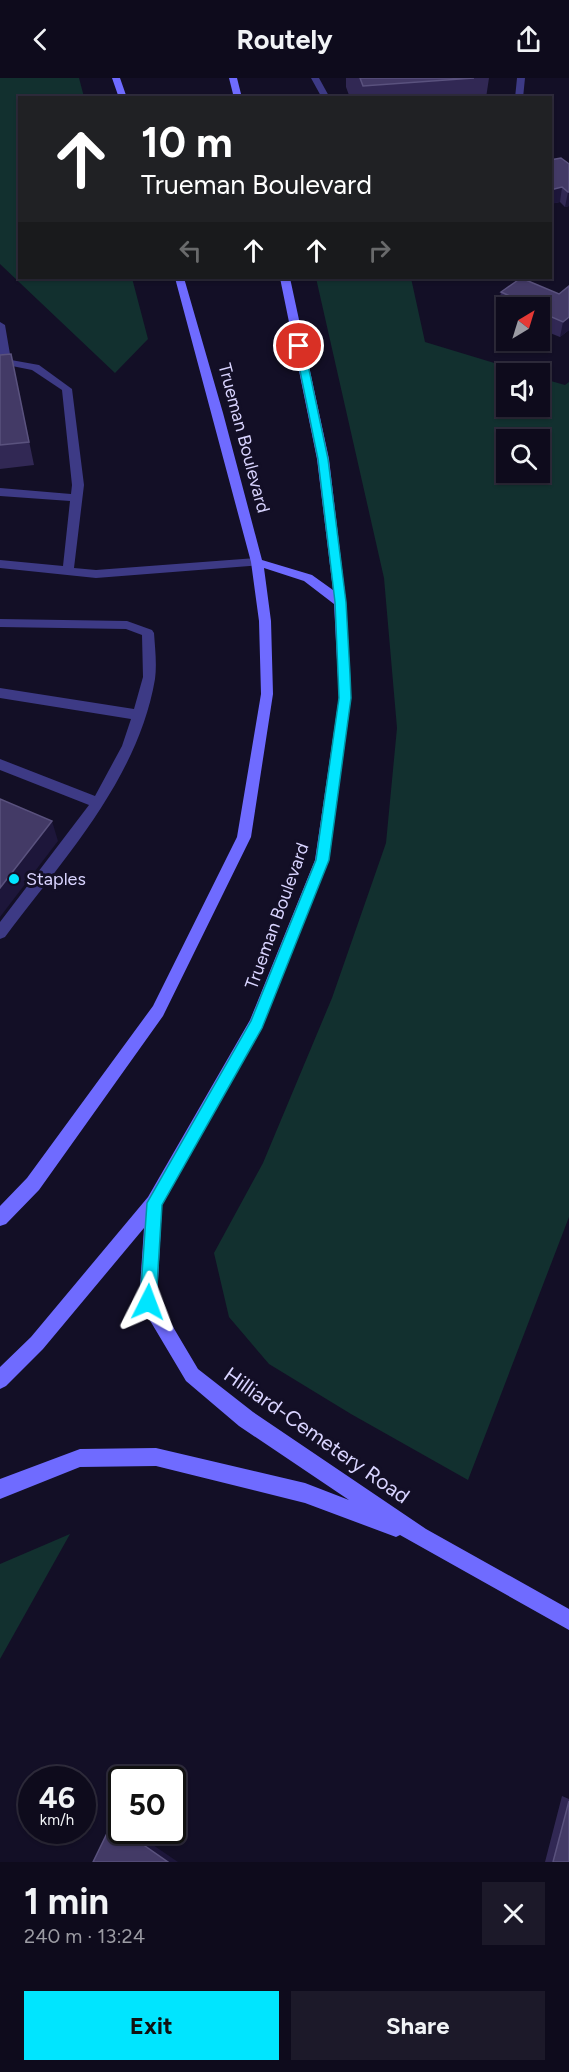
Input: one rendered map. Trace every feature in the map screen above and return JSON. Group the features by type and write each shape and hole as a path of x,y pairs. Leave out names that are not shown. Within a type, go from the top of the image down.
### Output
{"main road":[{"path":"116,78 122,96"},
{"path":"234,78 238,96"},
{"name":"Trueman Boulevard","path":"0,1218 33,1184 158,1011 244,837 267,694 265,621 257,562 218,413 179,279"},
{"name":"Trueman Boulevard","path":"0,1380 37,1343 154,1203 257,1023 322,860 345,698 340,602 323,459 285,279"},
{"path":"257,562 308,578 340,602"},
{"name":"Hilliard-Cemetery Road","path":"154,1203 148,1302 192,1375 246,1419 419,1536 569,1620"},
{"name":"Hilliard-Cemetery Road","path":"0,1489 80,1458 156,1457 305,1493 419,1536"}],"lane":[{"path":"315,78 325,96"},
{"path":"519,96 521,78"},
{"path":"0,325 6,363 35,367 67,389 78,485 68,572"},
{"path":"0,492 30,492 76,498"},
{"path":"0,564 96,574 257,562"},
{"path":"0,623 127,625 148,633 149,677 129,746 98,803 0,933"},
{"path":"0,693 139,715"},
{"path":"0,764 98,803"}],"green space":[{"path":"0,78 79,78 84,96 18,96 18,279 132,279 148,339 115,373 0,264"},
{"path":"316,279 411,279 425,342 496,364 496,417 550,417 550,381 565,385 569,382 569,1217 468,1480 351,1414 269,1364 229,1317 214,1253 263,1163 332,998 386,843 397,728 384,578"},
{"path":"70,1534 0,1659 0,1564"}],"building":[{"path":"360,78 474,78 363,86"},
{"path":"561,158 569,164 569,192 562,187 552,190 552,160"},
{"path":"520,279 559,294 569,286 569,317 563,322 550,316 550,297 512,297 501,292"},
{"path":"11,354 29,442 0,445 0,355"},
{"path":"0,799 52,821 0,888"},
{"path":"569,1801 569,1862 553,1862"},
{"path":"108,1831 108,1844 142,1844 168,1862 93,1862"}],"place":[{"name":"Staples","path":"14,879"}],"route":[{"path":"148,1302 154,1203 257,1023 322,860 345,698 344,674 340,602 323,459 299,346"}]}
